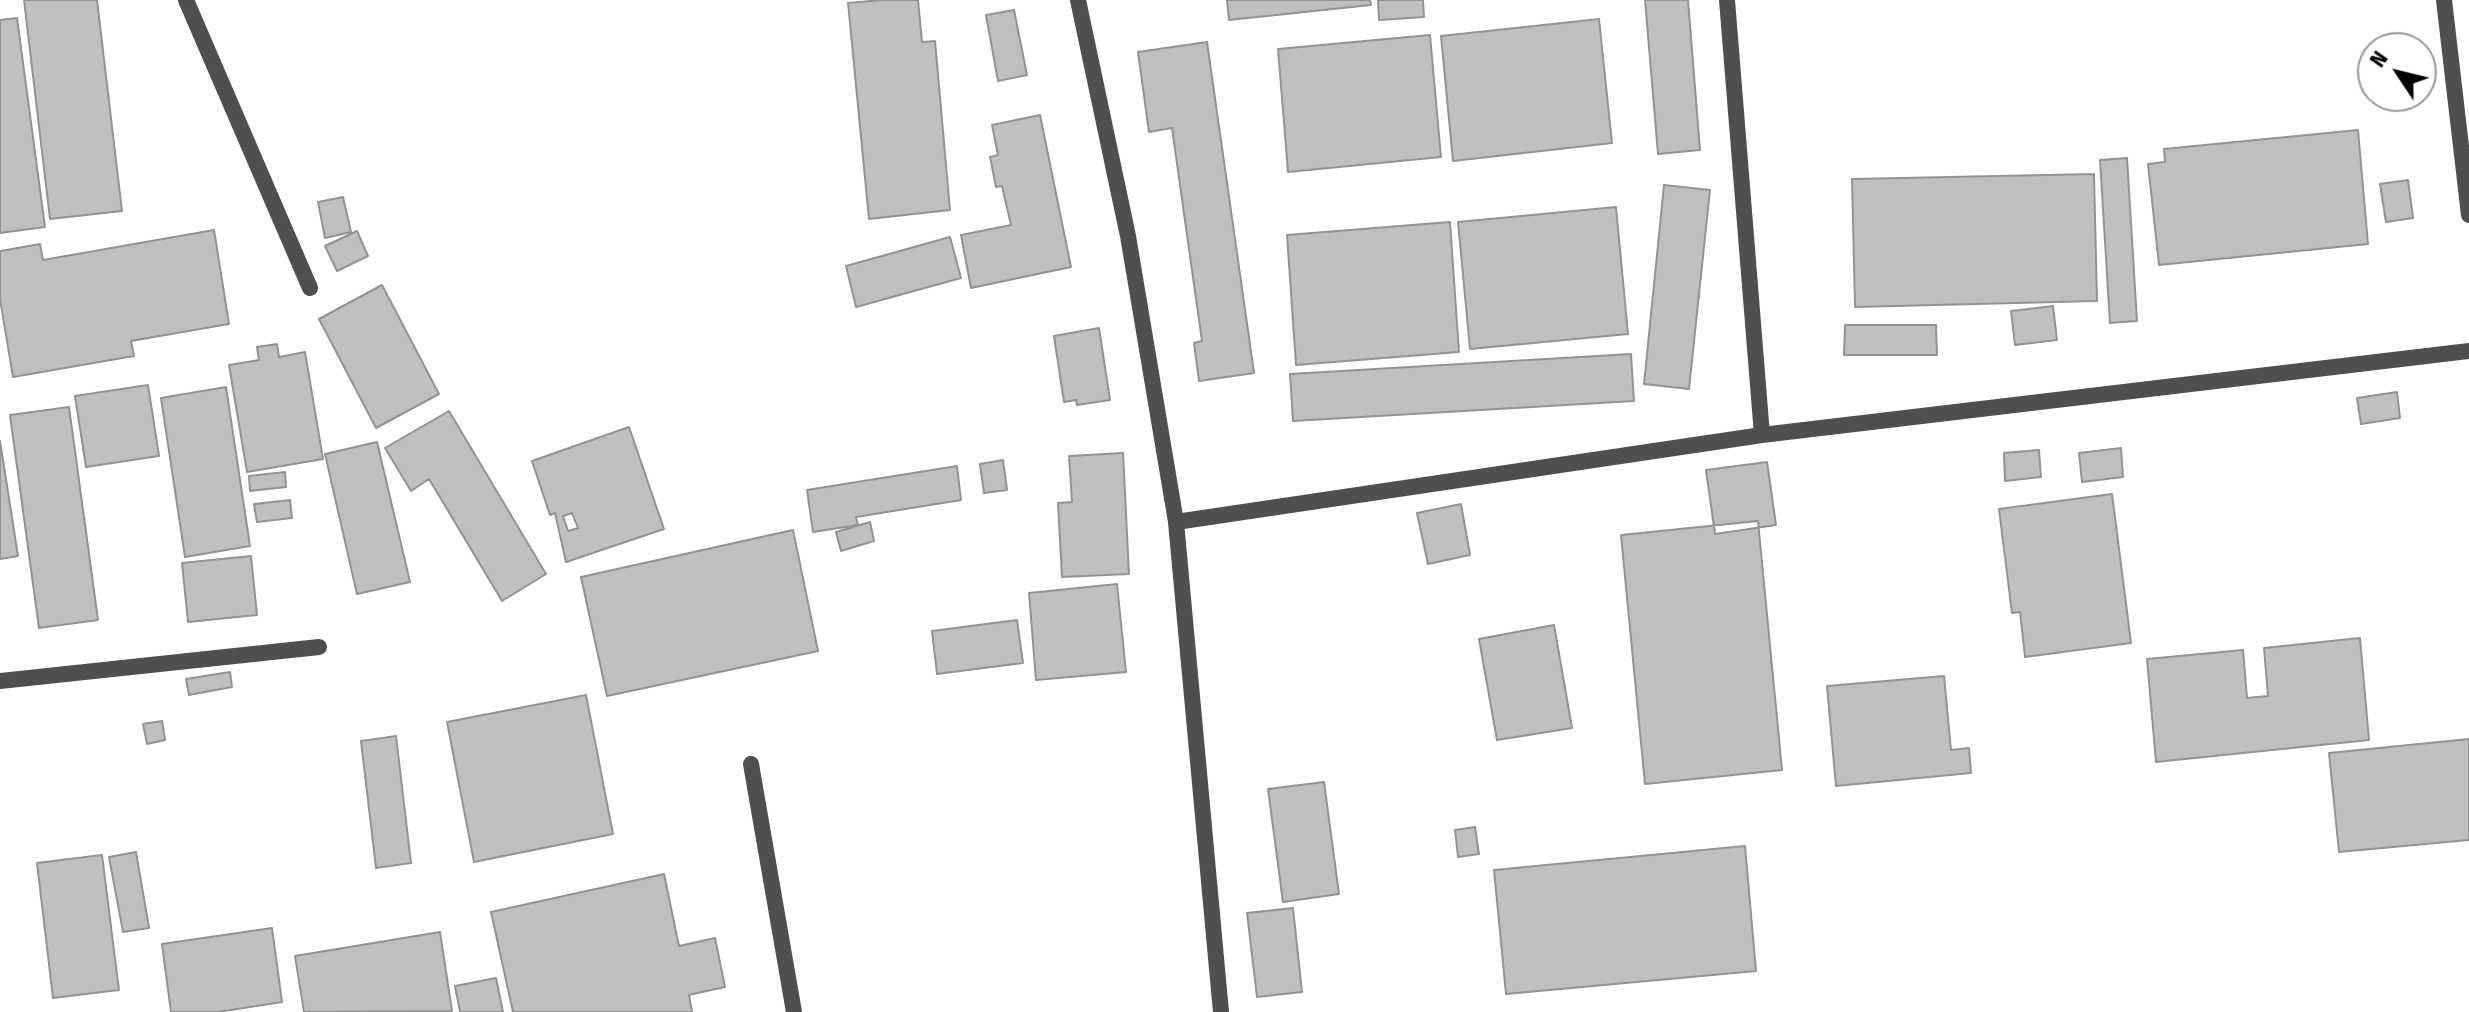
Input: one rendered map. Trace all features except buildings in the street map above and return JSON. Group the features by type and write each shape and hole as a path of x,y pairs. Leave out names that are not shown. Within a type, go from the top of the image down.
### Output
{"street":[{"path":"1078,0 1128,236 1176,522 1221,1012"},
{"path":"1727,0 1762,435"},
{"path":"2444,0 2469,215"},
{"path":"192,1 310,288"},
{"path":"1176,522 1762,435 2469,351"},
{"path":"0,681 319,647"},
{"path":"751,764 794,1012"}]}
